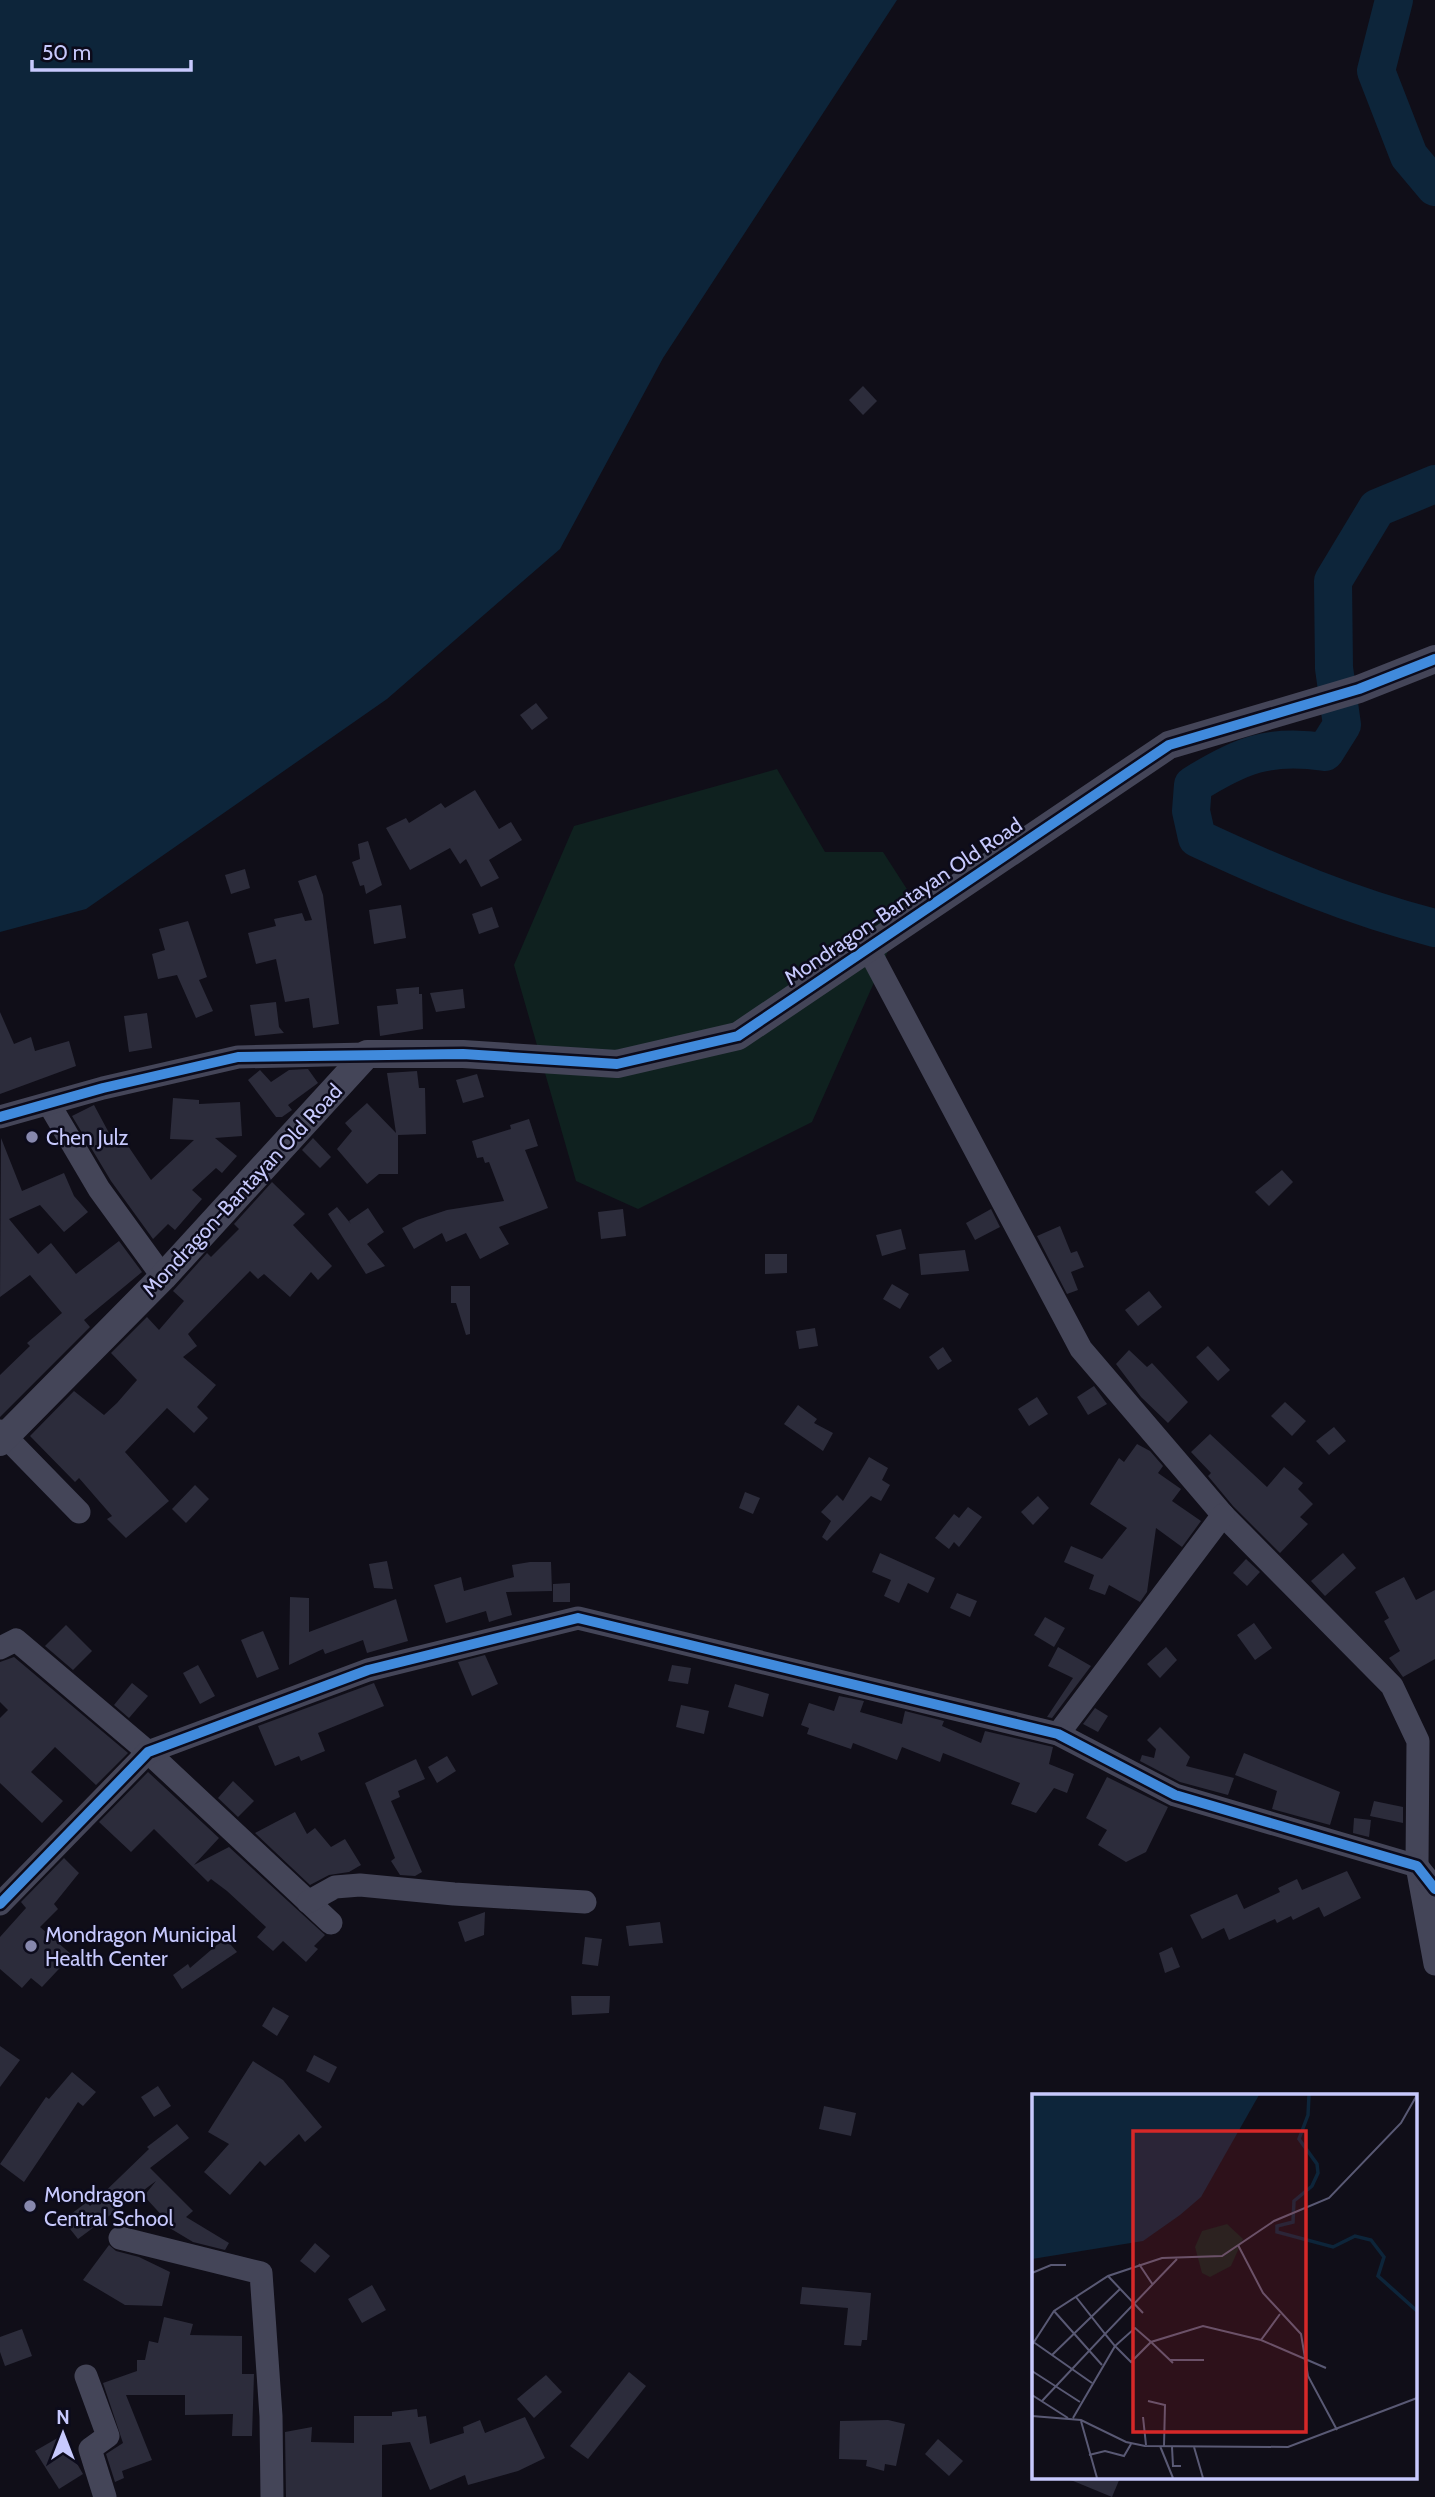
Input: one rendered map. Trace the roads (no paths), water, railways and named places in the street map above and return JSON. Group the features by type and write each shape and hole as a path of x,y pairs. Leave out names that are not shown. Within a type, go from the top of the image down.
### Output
{"street":[{"name":"Mondragon-Bantayan Old Road","path":"2,1436 163,1277 367,1054 463,1054 617,1064 738,1036 870,950 1169,745 1359,688 1435,659"},
{"path":"870,950 1081,1349 1223,1516 1392,1686 1418,1741 1417,1866 1435,1964"},
{"path":"0,1117 238,1057 367,1054"},
{"path":"49,1104 99,1189 163,1277"},
{"path":"2,1436 79,1512"},
{"path":"1058,1734 1223,1516"},
{"path":"0,1904 148,1752 368,1670 578,1618 1058,1734 1175,1795 1417,1866 1435,1889"},
{"path":"0,1648 16,1640 148,1752 331,1923"},
{"path":"308,1902 335,1887 360,1885 585,1902"},
{"path":"120,2238 261,2273 271,2416 272,2497"},
{"path":"86,2376 108,2436 90,2449 105,2497"}],"water":[{"path":"0,0 897,0 663,358 560,549 387,699 86,909 0,932"}],"waterway":[{"path":"1394,0 1376,71 1409,156 1435,187"},
{"path":"1435,484 1377,508 1333,581 1334,668 1342,725 1325,752 1271,751 1241,759 1193,785 1191,811 1197,838 1314,889 1435,928"}],"place":[{"name":"Chen Julz","path":"32,1137"},
{"name":"Mondragon Municipal Health Center","path":"31,1946"},
{"name":"Mondragon Central School","path":"30,2206"}]}
